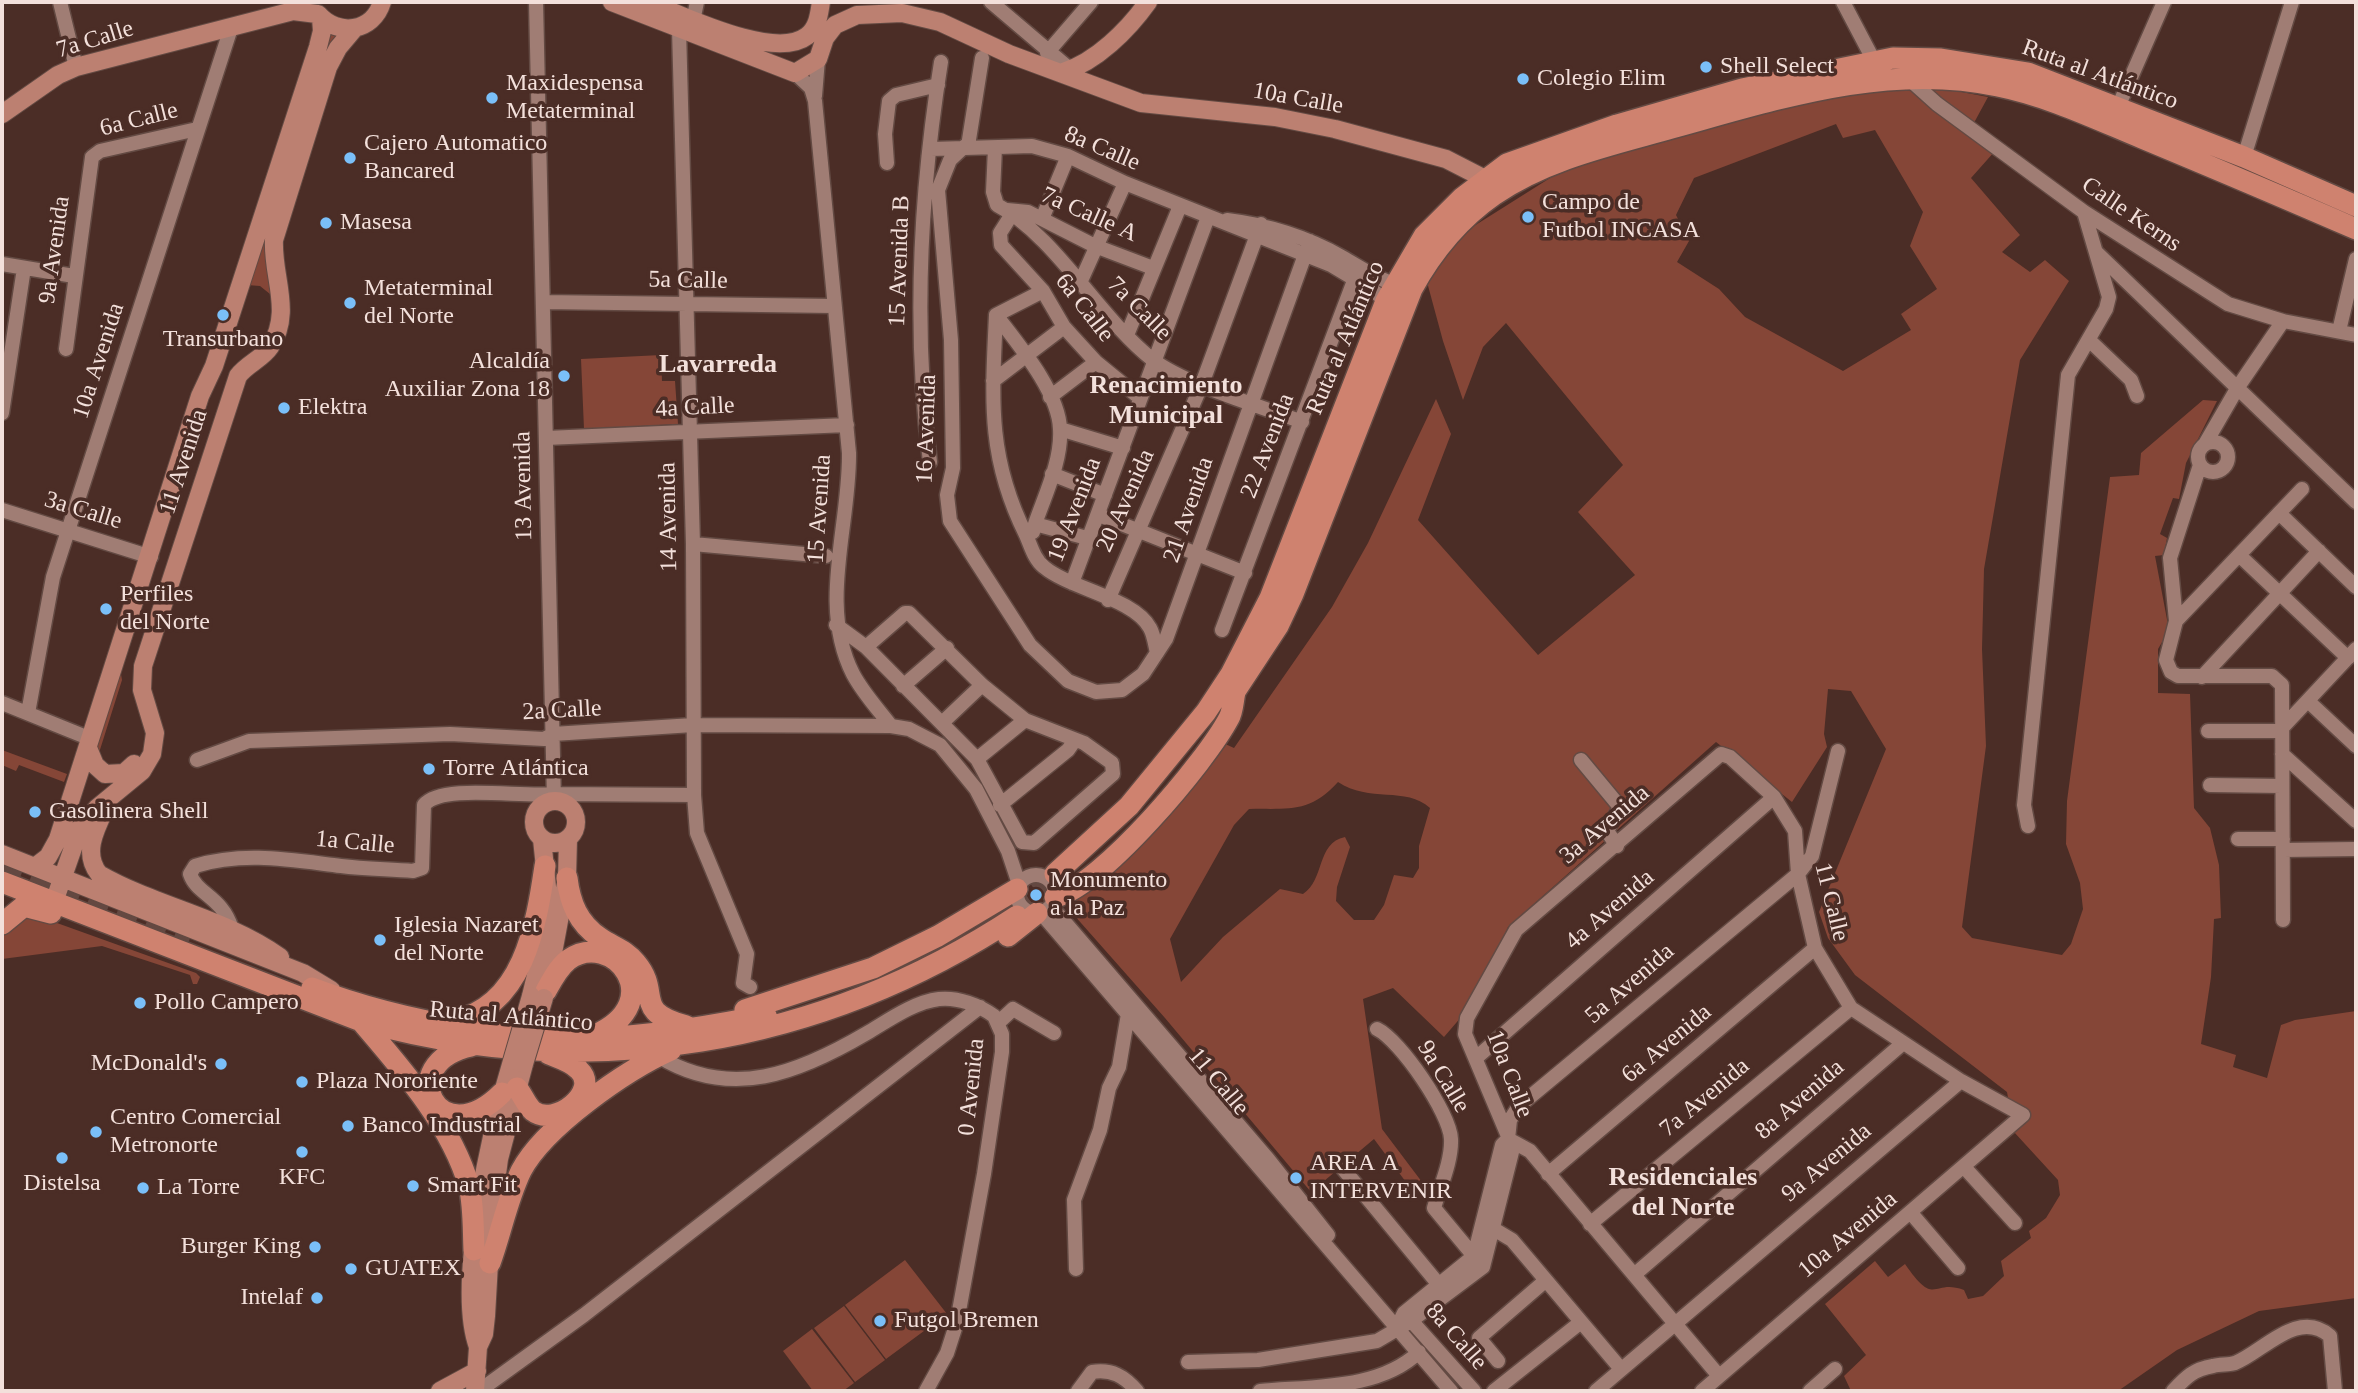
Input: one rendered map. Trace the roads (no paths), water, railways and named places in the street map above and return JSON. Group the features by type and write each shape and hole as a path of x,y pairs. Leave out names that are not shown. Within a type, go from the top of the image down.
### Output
{"highway":[{"name":"Ruta al Atlántico","path":"1233,683 1280,576 1390,293 1424,236 1485,179 1507,164 1617,125 1742,89 1874,61 1906,58 1998,66 2028,74 2118,107 2356,206"},
{"name":"Ruta al Atlántico","path":"1233,683 1278,626 1293,594 1412,289 1434,250 1476,209 1507,187 1555,164 1622,142 1770,101 1834,87 1908,78 1964,80 2025,92 2124,130 2356,229"},
{"path":"1216,682 1233,683 1231,715 1184,780 1115,854 1069,894 1036,894 1167,746 1216,682"},
{"path":"443,1023 472,1017 490,1006 507,989 518,971 531,933 545,866"},
{"path":"567,878 570,902 582,922 599,937 628,953 638,965 654,1012 662,1018 701,1032"},
{"name":"Ruta al Atlántico","path":"2,882 361,1021 416,1035 483,1044 526,1058 628,1050 776,1013 867,983 940,948 1036,894"},
{"name":"Ruta al Atlántico","path":"189,941 349,1000 443,1023 547,1036 590,1037 701,1032 734,1037 834,1009 894,985 956,954 1036,894"},
{"path":"2,925 24,906 56,914 76,911"},
{"path":"540,995 559,969 579,955 605,955 623,966 631,980 631,1002 621,1019 610,1028 590,1037"},
{"path":"361,1021 404,1072 448,1141 468,1186 482,1257"},
{"path":"482,1257 532,1153 616,1081 701,1032"},
{"path":"483,1044 460,1049 440,1059 430,1079 431,1096 444,1112 463,1117 486,1109 510,1090 532,1110 550,1116 570,1107 581,1094 585,1082 580,1070 526,1058"}],"main road":[{"path":"612,2 806,67"},
{"path":"648,2 686,25 736,37 793,40 800,40 813,29 821,2"},
{"path":"827,2 843,14 902,13 920,16 1009,54 1059,63 1091,58 1116,37 1148,2"},
{"name":"11 Avenida","path":"54,902 80,828 115,792 142,771 152,754 155,733 144,700 143,666 238,376 268,349 280,325 282,302 275,268 274,240 328,67 338,48 354,29 373,19 383,3"},
{"name":"7a Calle","path":"2,114 50,80 76,67 310,9"},
{"path":"310,9 342,29 354,29"},
{"name":"11 Avenida","path":"35,867 54,848 151,557 200,396 214,366 318,47 323,31 310,9"},
{"path":"806,67 835,25 857,15"},
{"path":"793,40 807,51 806,67"},
{"path":"1091,58 1097,86"},
{"name":"10a Calle","path":"1059,63 1097,86 1141,103 1275,117 1335,129 1446,159 1485,179"},
{"path":"90,743 95,765 104,774 115,776 124,773 143,749 144,700"},
{"path":"115,792 99,821 91,845 92,865 99,874 257,940 303,973"},
{"path":"477,1391 478,1347 472,1332 471,1300 482,1257 487,1157 510,1090 526,1058 567,878 568,839 575,828 575,815 567,805 554,798 542,805 535,816 535,828 542,839 549,906 540,995"},
{"path":"542,839 555,843 568,839"},
{"name":"Ruta al Atlántico","path":"2,854 303,973 349,1000"},
{"path":"440,1391 477,1371"}],"street":[{"path":"60,2 76,67"},
{"name":"13 Avenida","path":"536,2 554,798"},
{"name":"14 Avenida","path":"697,2 686,25 694,795 697,833 747,954 743,983 750,987"},
{"path":"991,2 1059,63 1084,4"},
{"path":"1843,2 1874,61"},
{"path":"2118,107 2164,2"},
{"path":"2244,158 2292,2"},
{"name":"10a Avenida","path":"28,713 53,577 231,27"},
{"name":"16 Avenida","path":"982,58 967,146 950,160 938,190 951,340 953,468 947,495 950,522 1030,645 1068,681"},
{"name":"15 Avenida B","path":"930,463 919,335 927,172 941,62"},
{"path":"806,67 815,101"},
{"name":"15 Avenida","path":"806,67 815,101 846,425 849,487 840,558 836,625 852,673 891,726"},
{"name":"Calle Kerns","path":"1908,78 1937,104 2084,212 2228,304 2283,321 2356,335"},
{"path":"887,163 885,134 889,100 896,95 937,85"},
{"name":"6a Calle","path":"92,157 100,151 197,129"},
{"name":"8a Calle","path":"931,149 1032,146 1068,156 1208,218 1259,230 1308,248 1372,277 1390,293"},
{"path":"995,148 993,199 1009,212"},
{"path":"1042,219 1068,156"},
{"name":"9a Avenida","path":"65,349 92,157"},
{"path":"1080,284 1125,183"},
{"path":"1127,335 1180,206"},
{"name":"7a Calle A","path":"1009,212 1021,210 1095,246 1153,268"},
{"name":"6a Calle","path":"1009,212 999,239 1042,291 1064,327 1096,362 1140,398"},
{"name":"7a Calle","path":"1009,212 1154,361 1202,384 1302,422"},
{"path":"2028,826 2024,805 2068,375 2106,309 2109,297 2084,212"},
{"name":"19 Avenida","path":"1072,583 1208,218"},
{"name":"20 Avenida","path":"1108,600 1202,384 1259,230"},
{"name":"8a Calle","path":"1308,248 1355,278 1390,293"},
{"name":"21 Avenida","path":"1068,681 1096,692 1122,690 1143,674 1166,639 1308,248"},
{"path":"2094,251 2356,502"},
{"path":"2339,331 2356,259"},
{"path":"2,264 75,276"},
{"path":"2,413 24,268"},
{"name":"22 Avenida","path":"1222,630 1355,278"},
{"path":"996,315 1042,291"},
{"name":"5a Calle","path":"543,302 833,306"},
{"path":"996,315 1025,354 1051,397 1060,429 1052,474 1030,543"},
{"path":"996,315 993,381 995,452 1016,514 1036,559 1052,573 1138,614 1149,626 1157,653"},
{"path":"2283,321 2238,387 2218,425 2199,453 2200,465 2194,491 2170,558 2176,621 2175,632 2166,654 2168,666 2178,676 2272,676 2282,685 2283,920"},
{"path":"993,381 1025,354 1064,327"},
{"path":"2089,340 2131,380 2137,396"},
{"path":"1051,397 1096,362"},
{"name":"4a Calle","path":"546,438 846,425"},
{"path":"2194,491 2211,481 2227,460 2218,425"},
{"path":"1060,429 1123,448"},
{"path":"2206,444 2216,443 2225,449"},
{"path":"2200,465 2210,471 2221,469"},
{"path":"1052,474 1105,495"},
{"path":"2176,621 2302,489"},
{"name":"3a Calle","path":"2,510 151,557"},
{"path":"2279,513 2356,587"},
{"path":"1099,514 1136,532 1245,573"},
{"path":"1035,524 1087,538"},
{"path":"693,544 826,556"},
{"path":"2202,677 2319,551"},
{"path":"2208,731 2282,729 2352,653 2239,555"},
{"path":"866,647 907,612 947,648 982,685 1025,720 1084,743 1112,763 1114,770 1110,777 1034,843 1019,840 998,811 940,745 909,729 891,726"},
{"path":"836,625 866,647 978,759 998,811 1008,850 1036,894"},
{"path":"903,686 947,648"},
{"path":"942,723 982,685"},
{"path":"2308,701 2354,739"},
{"path":"2,704 28,713 90,743"},
{"path":"978,759 1025,720"},
{"name":"2a Calle","path":"197,760 249,741 450,734 544,739 553,734 693,725 891,726"},
{"path":"998,811 1068,750 1075,740"},
{"path":"1798,874 1812,856 1838,751"},
{"name":"11 Calle","path":"1721,754 1730,757 1774,797 1795,831 1798,874 1815,948 1851,1008 1961,1082 2022,1115"},
{"name":"3a Avenida","path":"1516,930 1721,754"},
{"path":"2282,754 2356,821"},
{"path":"1581,760 1620,807 1607,831 1617,846"},
{"path":"2210,785 2282,786"},
{"name":"1a Calle","path":"232,929 222,904 193,883 190,874 195,866 221,858 278,858 413,871 422,869 424,805 430,798 444,793 554,798 694,795"},
{"name":"4a Avenida","path":"1476,1058 1774,797"},
{"path":"2238,839 2356,849"},
{"name":"5a Avenida","path":"1478,1261 1502,1145 1508,1139 1510,1120 1520,1106 1798,874"},
{"name":"11 Calle","path":"1036,894 1322,1242 1360,1282 1404,1320 1419,1352 1451,1391"},
{"name":"10a Calle","path":"1516,930 1467,1018 1465,1034 1508,1139 1530,1151 1719,1376"},
{"name":"6a Avenida","path":"1548,1174 1815,948"},
{"name":"0 Avenida","path":"658,1056 693,1075 755,1078 807,1065 906,1010 937,999 981,1007 999,1022 1002,1034 1000,1076 957,1322 947,1353 926,1391"},
{"path":"477,1391 584,1315 981,1007"},
{"path":"1076,1269 1074,1200 1100,1130 1109,1088 1119,1067 1131,1007"},
{"name":"7a Avenida","path":"1590,1224 1851,1008"},
{"path":"999,1022 1013,1009 1054,1033"},
{"name":"9a Calle","path":"1377,1029 1390,1035 1428,1087 1449,1131 1450,1148 1434,1208 1478,1261"},
{"name":"8a Avenida","path":"1634,1275 1902,1044"},
{"name":"9a Avenida","path":"1596,1391 1772,1239 1961,1082"},
{"name":"10a Avenida","path":"1702,1391 1965,1167 2022,1115"},
{"path":"1340,1166 1440,1286"},
{"path":"1965,1167 2015,1223"},
{"path":"1911,1213 1958,1268"},
{"path":"1487,1226 1512,1240 1622,1369"},
{"path":"1404,1320 1440,1286 1478,1261"},
{"path":"1188,1362 1258,1360 1383,1338 1478,1261"},
{"path":"1498,1361 1479,1338 1545,1281"},
{"name":"8a Calle","path":"1404,1320 1474,1391"},
{"path":"1494,1391 1581,1322"},
{"path":"2173,1391 2191,1372 2235,1363 2289,1331 2319,1330 2330,1336 2335,1391"},
{"path":"1263,1391 1323,1388 1380,1378 1409,1362 1419,1352"},
{"path":"1810,1391 1835,1369"},
{"path":"1078,1391 1092,1373 1103,1370 1117,1374 1137,1391"},
{"path":"1380,1378 1388,1391"}],"tunnel":[{"path":"2,866 189,941"},
{"path":"1009,907 1055,874"}],"place":[{"name":"Shell Select","path":"1706,67"},
{"name":"Colegio Elim","path":"1523,79"},
{"name":"Maxidespensa Metaterminal","path":"492,98"},
{"name":"Cajero Automatico Bancared","path":"350,158"},
{"name":"Campo de Futbol INCASA","path":"1528,217"},
{"name":"Masesa","path":"326,223"},
{"name":"Metaterminal del Norte","path":"350,303"},
{"name":"Transurbano","path":"223,315"},
{"name":"Alcaldía Auxiliar Zona 18","path":"564,376"},
{"name":"Elektra","path":"284,408"},
{"name":"Perfiles del Norte","path":"106,609"},
{"name":"Torre Atlántica","path":"429,769"},
{"name":"Gasolinera Shell","path":"35,812"},
{"name":"Monumento a la Paz","path":"1036,895"},
{"name":"Iglesia Nazaret del Norte","path":"380,940"},
{"name":"Pollo Campero","path":"140,1003"},
{"name":"McDonald's","path":"221,1064"},
{"name":"Plaza Nororiente","path":"302,1082"},
{"name":"Banco Industrial","path":"348,1126"},
{"name":"Centro Comercial Metronorte","path":"96,1132"},
{"name":"KFC","path":"302,1152"},
{"name":"Distelsa","path":"62,1158"},
{"name":"AREA A INTERVENIR","path":"1296,1178"},
{"name":"Smart Fit","path":"413,1186"},
{"name":"La Torre","path":"143,1188"},
{"name":"Burger King","path":"315,1247"},
{"name":"GUATEX","path":"351,1269"},
{"name":"Intelaf","path":"317,1298"},
{"name":"Futgol Bremen","path":"880,1321"}],"district":[{"name":"Lavarreda","path":"718,365"},
{"name":"Renacimiento Municipal","path":"1166,401"},
{"name":"Residenciales del Norte","path":"1683,1193"}]}
